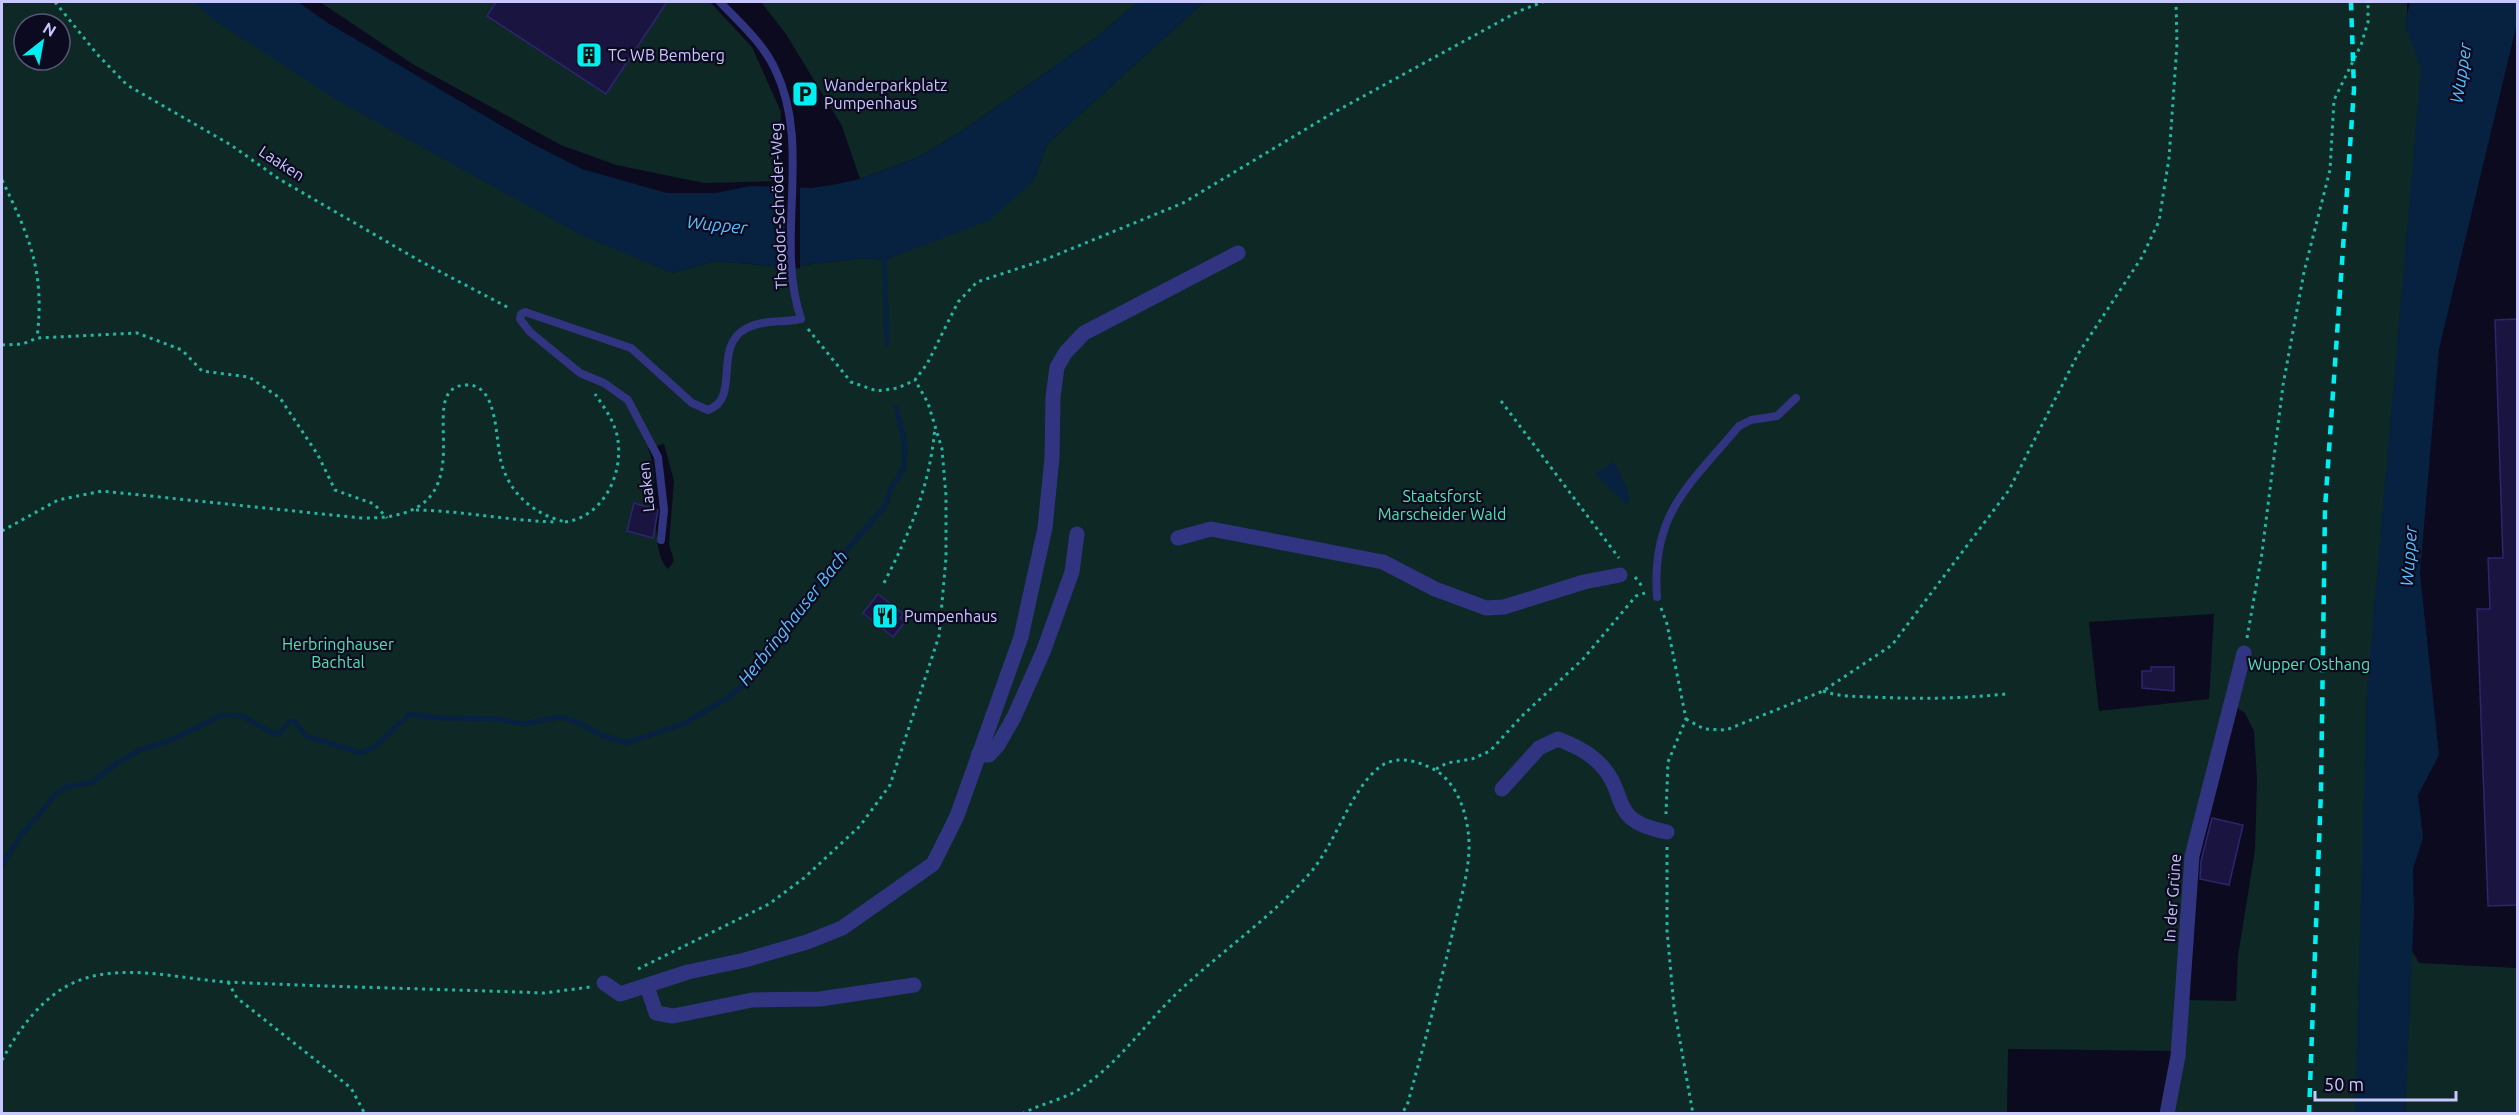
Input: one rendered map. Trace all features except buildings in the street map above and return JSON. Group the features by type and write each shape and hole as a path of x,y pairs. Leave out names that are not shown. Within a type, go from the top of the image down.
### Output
{"street":[{"path":"604,983 620,994 688,972 745,960 807,942 842,927 933,864 957,816 1021,638 1045,528 1057,367 1066,352 1084,333 1238,253"},
{"path":"1178,538 1211,530 1383,562 1435,589 1486,608 1504,607 1623,568"},
{"path":"978,755 989,754 998,745 1014,717 1043,652 1072,572 1077,534"},
{"name":"In der Grüne","path":"2167,1113 2178,1056 2192,856 2244,653"},
{"path":"1502,789 1539,748 1558,739 1578,747 1600,764 1625,815 1642,826 1667,832"},
{"path":"647,986 656,1013 673,1016 752,1000 820,999 914,985"}],"lane":[{"name":"Theodor-Schröder-Weg","path":"720,2 762,48 783,86 791,127 792,270 795,298 801,319"},
{"path":"521,314 533,315 631,348 692,403 708,410 715,407 723,396 728,351 739,333 768,321 785,322 801,319"},
{"name":"Laaken","path":"521,314 521,322 530,332 580,373 604,383 628,399 658,457 664,510 661,540"},
{"path":"1657,597 1657,554 1662,531 1681,495 1739,426 1751,420 1778,416 1796,398"}],"path":[{"name":"Laaken","path":"55,2 97,54 127,85 231,145 279,179 390,244 521,314"},
{"path":"801,319 841,372 861,388 877,392 898,388 915,380 927,364 958,302 977,282 1044,260 1183,203 1331,114 1519,11 1542,2"},
{"path":"1686,719 1704,729 1726,730 1823,692 1892,645 2009,490 2078,354 2142,257 2159,221 2169,158 2177,44 2176,2"},
{"path":"2244,653 2262,553 2285,373 2304,272 2330,170 2334,100 2361,45 2368,22 2368,2"},
{"path":"2,180 24,226 40,279 37,338"},
{"path":"2,345 23,344 37,338 137,333 182,350 202,371 249,377 280,398 318,455 335,490 374,504 387,518"},
{"path":"414,510 459,511 489,517 566,522 581,518 596,508 612,485 618,461 618,438 611,417 580,373"},
{"path":"637,969 769,904 804,878 861,826 890,786 939,636 946,558 946,496 942,449 935,424 915,380"},
{"path":"2,531 58,500 102,491 311,513 387,518 414,510 428,501 439,483 445,401 453,389 465,385 481,390 491,403 500,458 509,483 532,508 566,522"},
{"path":"1436,770 1447,763 1472,759 1490,752 1523,715 1583,659 1636,596 1646,592 1623,568 1502,401"},
{"path":"884,584 912,527 928,474 935,424"},
{"path":"1657,597 1667,624 1686,719 1668,762 1666,930 1674,1007 1693,1113"},
{"path":"1823,692 1838,697 1913,700 1956,700 2006,694"},
{"path":"1022,1113 1079,1090 1098,1077 1175,996 1285,901 1328,849 1365,780 1383,765 1397,760 1416,761 1436,770 1450,784 1461,804 1468,824 1468,860 1439,991 1407,1106 1401,1113"},
{"path":"2,1060 35,1011 61,990 81,979 104,974 130,973 228,982 544,993 578,990 604,983"},
{"path":"228,982 237,998 351,1088 365,1113"}],"green space":[{"name":"Staatsforst Marscheider Wald","path":"2,2 209,2 672,273 715,261 786,267 862,258 885,260 902,252 1034,180 1047,144 1204,2 2407,2 2407,14 2460,7 2373,1113 2161,1113 2173,1051 2008,1049 2007,1114 2,1114","holes":["664,444 674,481 669,544 674,561 668,569 658,547 654,477 648,448","2214,614 2209,699 2099,711 2089,622","2233,705 2245,713 2254,731 2257,779 2255,850 2238,956 2236,1001 2185,1000 2192,857"]},
{"path":"320,2 710,2 752,47 781,112 778,181 704,183 616,165 561,145 414,65"},
{"path":"761,2 1138,2 1097,37 962,131 919,157 860,179 842,126 786,34"},
{"path":"2411,949 2419,963 2517,968 2517,1113 2405,1114"}],"water":[{"name":"Wupper","path":"195,2 298,2 328,23 529,142 582,169 667,193 716,193 751,186 811,188 832,185 860,179 919,157 962,131 1097,37 1138,2 1204,2 1047,144 1034,180 990,220 885,260 862,258 786,267 715,261 672,273 583,236 335,99 211,18"},
{"name":"Wupper","path":"2410,2 2517,2 2518,19 2439,349 2420,573 2439,755 2418,795 2423,838 2413,869 2414,911 2405,1113 2355,1114 2367,689 2421,70 2405,24"},
{"path":"1614,462 1630,500 1626,504 1595,474"}],"pier":[{"path":"784,184 800,185 800,268 785,270"}],"waterway":[{"name":"Herbringhauser Bach","path":"884,253 887,344"},
{"name":"Herbringhauser Bach","path":"2,865 20,837 57,793 66,787 93,782 117,763 140,750 166,742 223,715 242,716 274,734 279,734 290,721 294,721 306,736 361,753 373,748 410,714 438,718 497,719 524,724 560,717 626,743 683,724 728,698 743,685 789,630 827,573 885,506 891,488 904,468 905,445 896,407"}],"railway":[{"path":"2309,1114 2321,790 2325,508 2354,89 2351,2"}],"place":[{"name":"TC WB Bemberg","path":"589,55"},
{"name":"Wanderparkplatz Pumpenhaus","path":"805,94"},
{"name":"Pumpenhaus","path":"885,616"}],"park label":[{"name":"Herbringhauser Bachtal","path":"338,653"},
{"name":"Wupper Osthang","path":"2309,664"}]}
